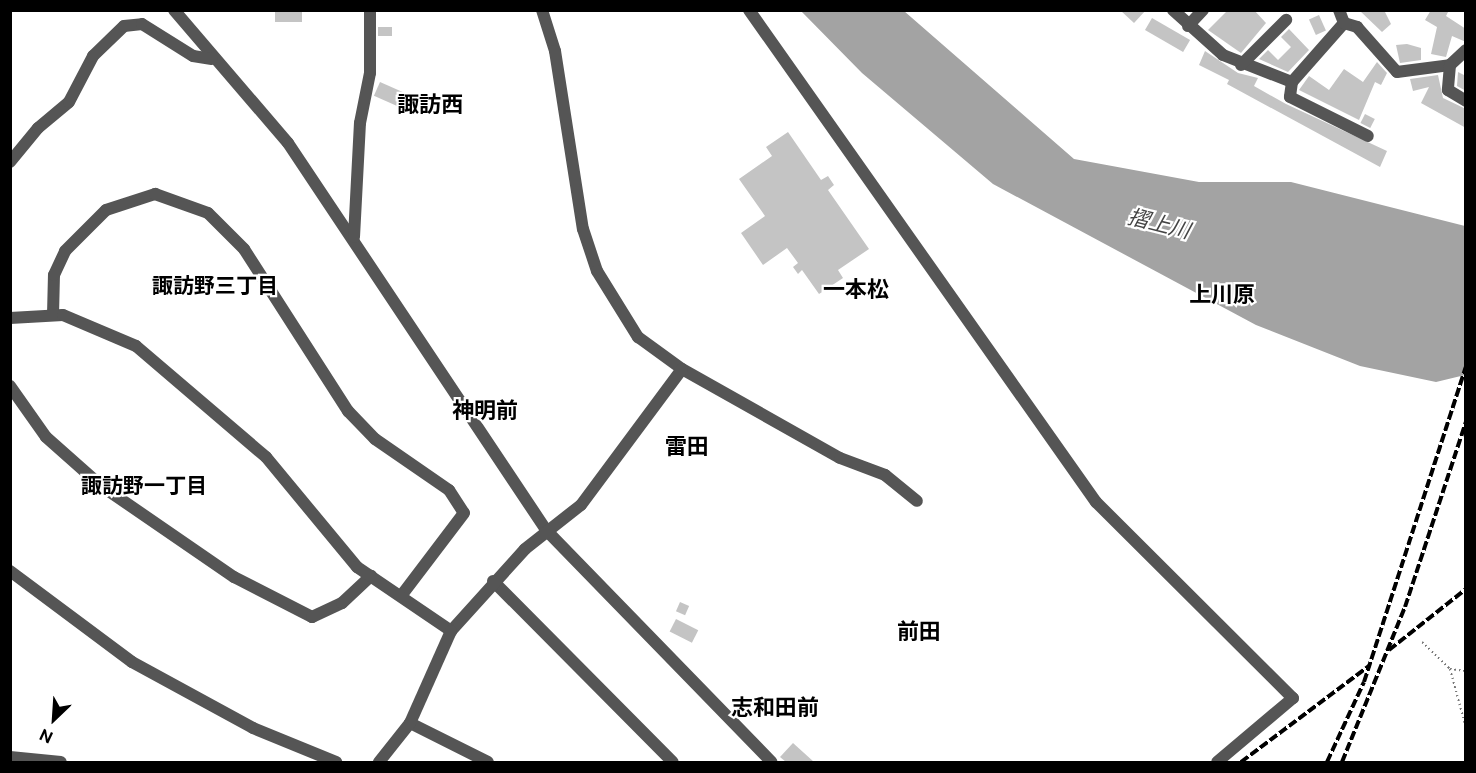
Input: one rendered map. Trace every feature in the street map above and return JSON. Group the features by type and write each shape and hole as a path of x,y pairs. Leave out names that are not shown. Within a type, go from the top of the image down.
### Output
{"street":[{"path":"174,10 212,58 288,143 354,237 548,531 772,762"},
{"path":"354,237 360,123 370,73 370,10"},
{"path":"542,10 555,51 590,253 638,337 682,369 840,458 885,475 917,501"},
{"path":"749,10 1096,502 1293,698 1216,762"},
{"path":"1173,10 1188,26 1241,65 1292,82"},
{"path":"1188,26 1203,10"},
{"path":"1338,10 1344,23 1357,27 1397,72 1450,65 1466,50"},
{"path":"1241,65 1286,20"},
{"path":"1344,23 1292,82 1290,97 1368,136"},
{"path":"10,162 38,128 69,102 93,56 124,26 142,24 193,56 212,58"},
{"path":"1450,65 1448,90 1466,101"},
{"path":"53,315 54,275 65,251 106,210 155,194 208,213 244,249 348,411 375,439 449,490 464,513 401,596"},
{"path":"10,318 53,315 87,322 136,346 202,399 266,457 370,576 451,631"},
{"path":"379,762 410,723 451,631 492,581 581,505 682,369"},
{"path":"10,386 46,437 100,485 234,577 312,617 342,603 370,576"},
{"path":"10,571 132,662 253,728 336,762"},
{"path":"492,581 673,762"},
{"path":"410,723 488,762"},
{"path":"10,757 61,762"}],"path":[{"path":"1422,642 1450,669 1466,728"},
{"path":"1450,669 1466,671"}],"water":[{"name":"摺上川","path":"801,11 904,11 1074,159 1199,182 1291,182 1465,226 1465,375 1436,382 1360,366 1256,325 993,184 862,73"}],"building":[{"path":"275,10 302,10 302,22 275,22"},
{"path":"1120,10 1146,10 1134,23"},
{"path":"1228,10 1254,10 1266,23 1241,53 1208,30"},
{"path":"1359,10 1384,10 1391,24 1382,32"},
{"path":"1431,10 1449,10 1446,16 1466,29 1466,42 1452,36 1446,57 1431,54 1437,27 1425,20"},
{"path":"1319,15 1326,31 1316,35 1309,19"},
{"path":"1152,18 1190,40 1183,52 1145,30"},
{"path":"378,27 392,27 392,36 378,36"},
{"path":"1289,29 1309,50 1288,72 1259,59 1268,50 1278,60 1291,47 1281,37"},
{"path":"1407,44 1421,48 1421,60 1400,63 1396,45"},
{"path":"1205,51 1238,73 1258,78 1254,86 1286,104 1387,151 1380,167 1227,84 1229,80 1199,65"},
{"path":"1377,62 1387,73 1381,85 1375,82 1359,120 1299,90 1309,76 1329,90 1344,69 1363,82"},
{"path":"1458,72 1466,76 1466,91 1457,86"},
{"path":"1438,75 1443,98 1466,109 1466,128 1421,103 1429,87 1413,91 1410,79"},
{"path":"380,82 416,98 410,112 374,96"},
{"path":"1365,114 1375,119 1370,128 1360,123"},
{"path":"788,132 821,180 828,176 834,185 828,190 869,249 838,270 843,278 819,294 802,270 798,274 793,267 798,263 787,248 763,265 741,233 765,216 739,179 772,156 766,147"},
{"path":"680,602 689,606 685,615 676,611"},
{"path":"676,619 698,630 692,643 670,631"},
{"path":"793,743 814,762 786,762 780,757"}],"railway":[{"path":"1327,762 1364,682 1466,367"},
{"path":"1342,762 1405,607 1466,422"},
{"path":"1389,650 1466,589"},
{"path":"1241,762 1370,665"}],"district":[{"name":"諏訪西","path":"430,105"},
{"name":"諏訪野三丁目","path":"215,286"},
{"name":"一本松","path":"856,290"},
{"name":"上川原","path":"1222,295"},
{"name":"神明前","path":"485,411"},
{"name":"雷田","path":"687,447"},
{"name":"諏訪野一丁目","path":"144,486"},
{"name":"前田","path":"919,632"},
{"name":"志和田前","path":"775,708"}]}
